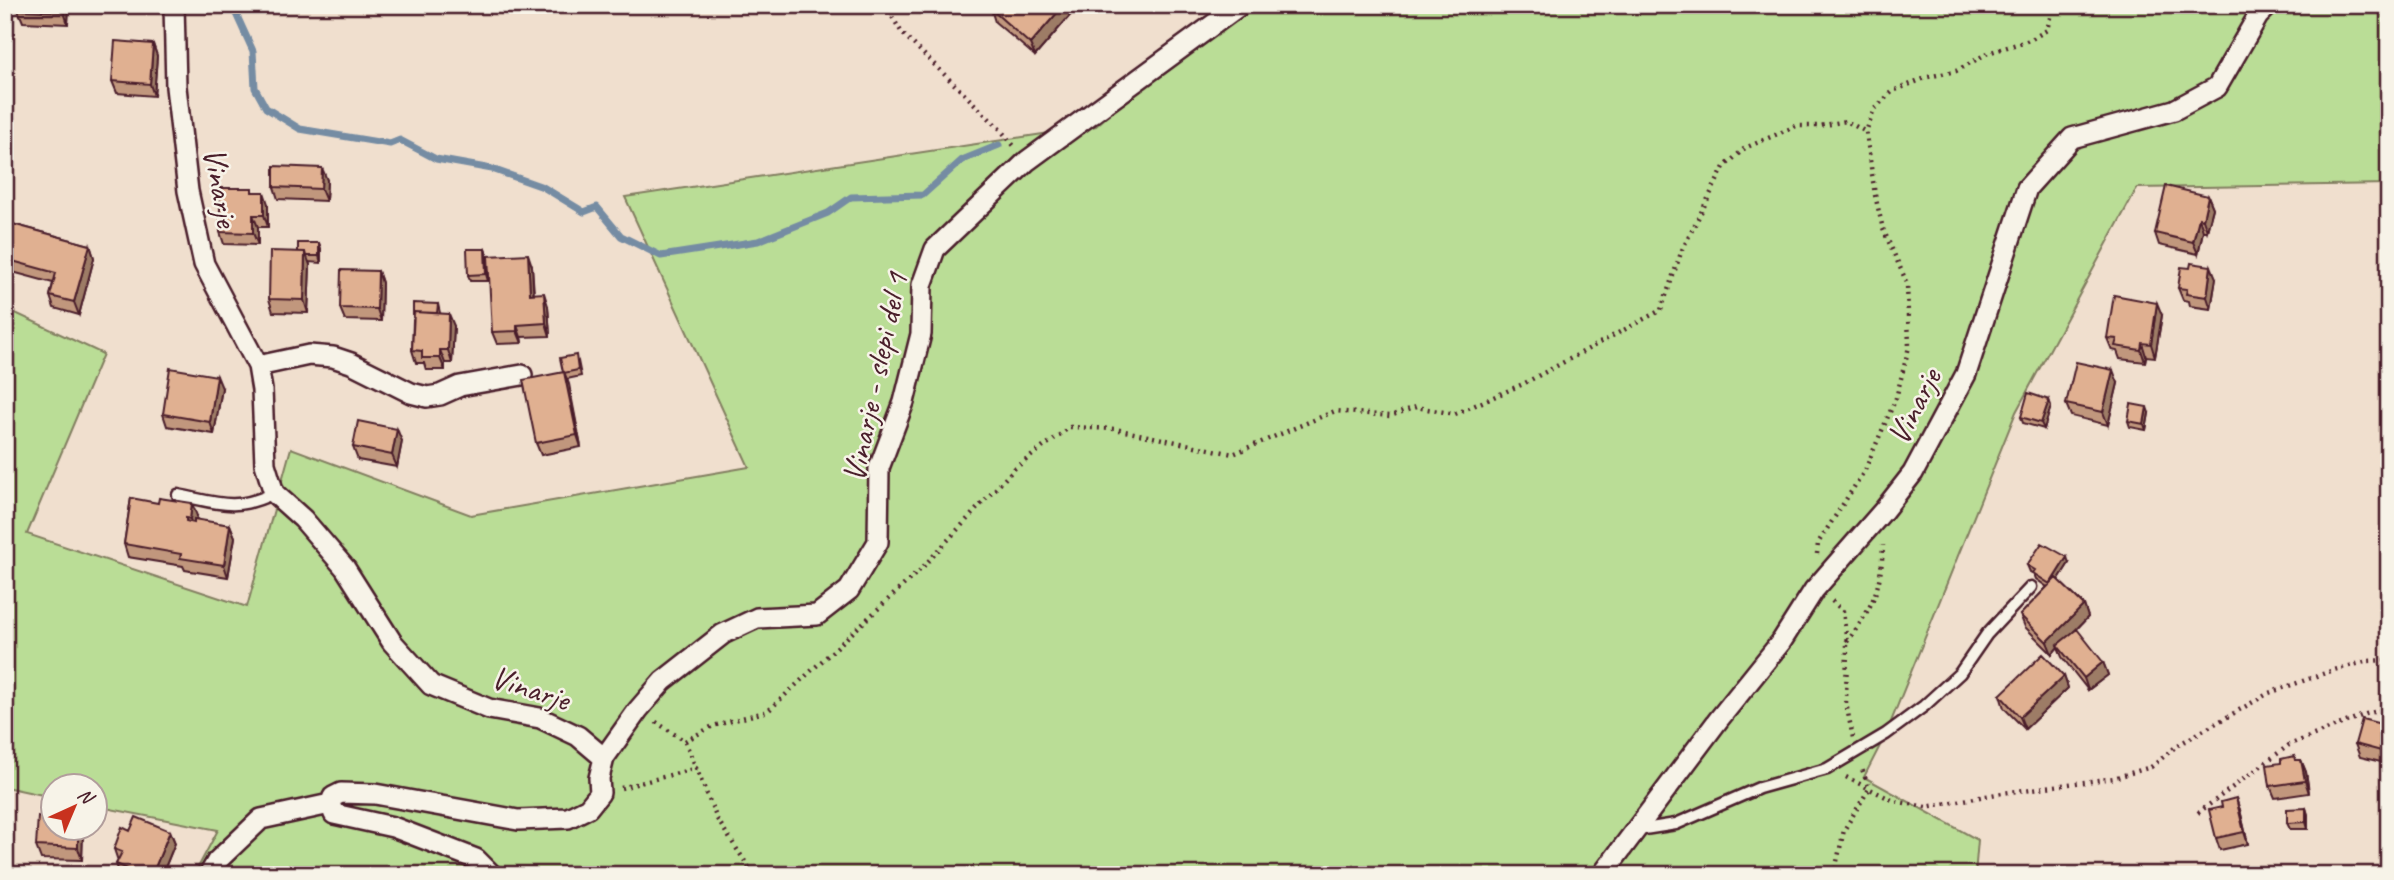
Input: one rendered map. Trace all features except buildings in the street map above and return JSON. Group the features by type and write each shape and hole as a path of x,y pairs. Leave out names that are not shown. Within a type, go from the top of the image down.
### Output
{"street":[{"name":"Vinarje","path":"174,5 176,87 188,191 204,264 258,366 262,390 265,464 274,494 303,519 345,568 393,642 431,685 489,709 540,718 578,736 604,758"},
{"name":"Vinarje - slepi del 1","path":"604,758 638,710 663,681 723,634 757,618 817,615 849,590 878,542 880,468 904,402 921,334 922,285 936,249 1027,161 1240,5"},
{"name":"Vinarje","path":"1602,875 1719,719 1781,642 1814,590 1913,473 1966,374 2026,188 2072,138 2174,110 2217,87 2258,16 2269,5"},
{"path":"258,366 309,355 333,357 411,393 427,397 440,395 460,386 522,374"},
{"path":"492,875 476,859 393,827 334,814 330,804 333,797 341,793 374,794 518,820 568,818 588,808 600,793 599,778 604,758"},
{"path":"209,875 217,861 261,819 330,804"}],"lane":[{"path":"178,495 236,506 256,502 274,494"},
{"path":"1638,830 1676,824 1759,788 1827,769 1856,753 1924,706 1960,673 1987,634 2031,587"}],"path":[{"path":"885,5 902,33 999,128 1027,161"},
{"path":"1869,789 1856,753 1846,703 1847,643 1843,611 1833,601 1814,590 1818,543 1865,470 1896,398 1909,347 1908,283 1883,229 1866,132 1874,109 1893,91 1928,77 1956,71 1988,53 2030,40 2047,30 2053,5"},
{"path":"685,741 713,726 768,710 921,569 1014,469 1070,427 1115,429 1233,454 1335,411 1390,416 1416,407 1454,414 1524,384 1661,310 1682,250 1724,167 1745,148 1796,126 1820,126 1846,121 1866,132"},
{"path":"1847,643 1870,611 1882,575 1884,510"},
{"path":"1827,769 1894,802 1926,807 2002,793 2114,778 2151,767 2178,745 2269,693 2334,670 2368,661 2389,660"},
{"path":"2198,813 2289,745 2366,714 2389,708"},
{"path":"638,710 685,741 717,819 754,875"},
{"path":"600,793 697,768"},
{"path":"1834,875 1844,830 1869,789"}],"green space":[{"path":"1233,5 2389,5 2389,184 2137,188 2016,412 1886,734 1864,777 1978,840 1975,875 194,875 218,830 108,809 108,772 38,772 38,794 5,787 5,308 103,354 27,534 247,607 291,448 471,515 749,467 625,197 1096,126"}],"waterway":[{"path":"232,5 253,51 255,88 266,108 300,129 390,144 400,140 436,159 492,169 543,187 584,212 597,207 621,236 661,256 758,241 828,213 851,197 923,195 962,160 999,145"}]}
